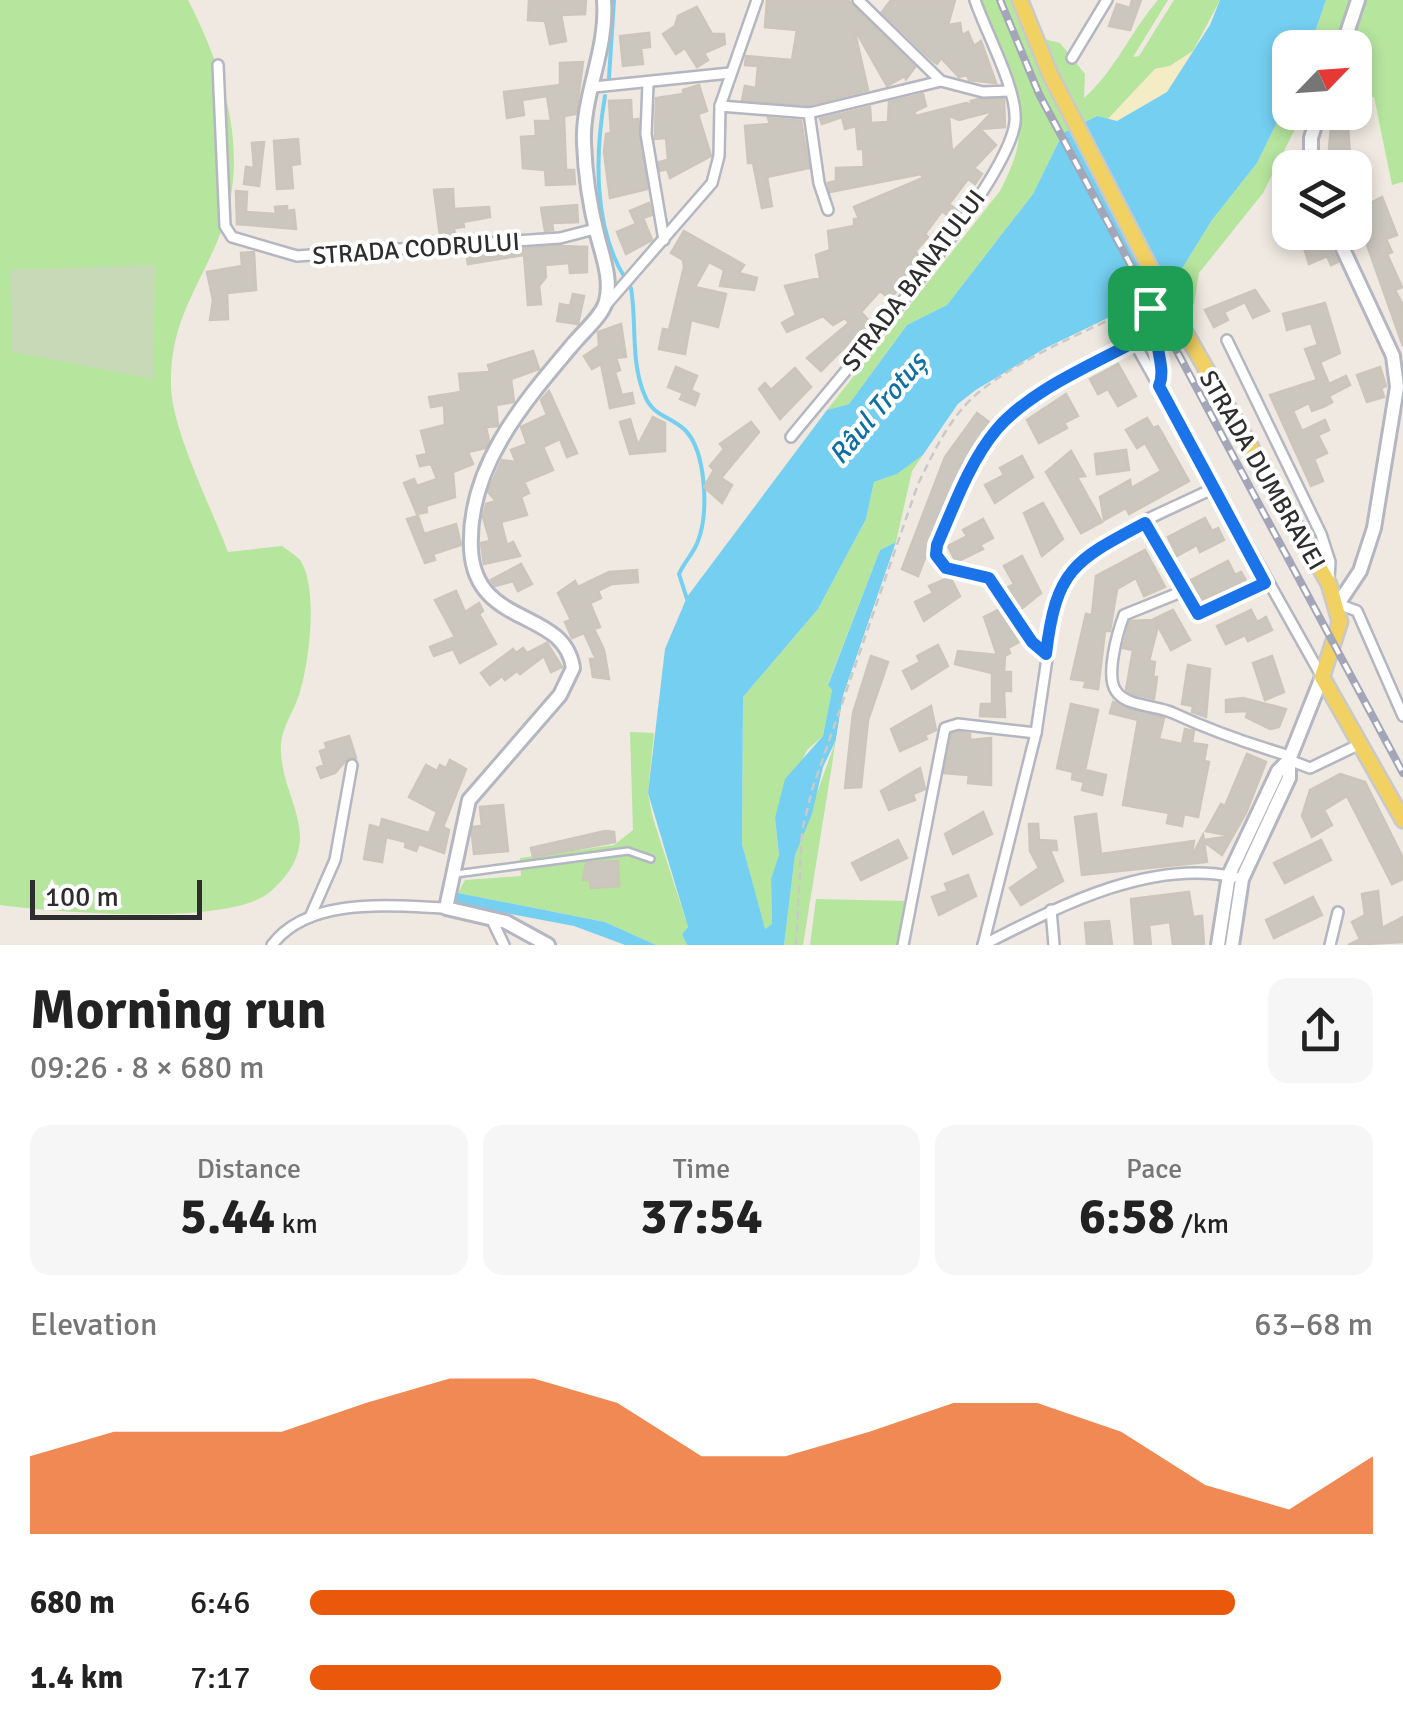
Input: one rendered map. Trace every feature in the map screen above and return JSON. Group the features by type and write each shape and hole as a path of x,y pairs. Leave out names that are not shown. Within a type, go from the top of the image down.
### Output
{"main road":[{"name":"STRADA DUMBRAVEI","path":"1020,0 1036,46 1165,298 1338,604"},
{"path":"1338,604 1340,622 1322,677 1403,820"}],"street":[{"path":"604,0 604,36 583,142 595,229 606,270 606,305"},
{"path":"446,908 470,800 560,696 573,668 560,639 499,607 484,590 471,550 479,484 522,406 704,195 717,170 720,106 757,0"},
{"path":"858,0 941,81 963,90 1010,90"},
{"name":"STRADA BANATULUI","path":"791,437 935,258 996,168 1015,123 1010,90 975,0"},
{"path":"1072,58 1107,0"},
{"path":"1348,30 1358,0"},
{"name":"STRADA CODRULUI","path":"218,65 225,226 232,237 297,256 560,238 595,229"},
{"path":"594,87 730,73"},
{"path":"720,106 809,113 941,81"},
{"path":"648,84 646,134 664,240"},
{"path":"809,113 819,183 828,210"},
{"path":"1344,250 1393,356 1397,388 1374,528 1360,571 1338,604 1356,610 1403,716"},
{"path":"1228,340 1321,534 1330,562 1329,584"},
{"path":"1046,654 1032,642 989,578 946,568 936,555 937,545 965,482 998,428 1015,411 1134,342 1265,583 1322,677 1290,758 1278,771 1236,877 1218,945"},
{"path":"983,945 1036,733 1057,591 1068,571 1145,523 1214,488"},
{"path":"1145,523 1181,592 1198,614 1265,583"},
{"path":"1181,592 1124,614 1112,681 1123,699 1171,711 1199,728 1310,768 1362,743"},
{"path":"903,945 945,728 958,724 1036,733"},
{"path":"310,917 336,860 352,765"},
{"path":"983,945 1105,888 1185,876 1236,877"},
{"path":"1232,945 1236,877"},
{"path":"272,945 292,925 310,917 386,906 446,908 491,918 548,945"},
{"path":"1051,910 1054,945"},
{"path":"1330,945 1338,912"},
{"path":"491,918 504,945"}],"lane":[{"path":"456,874 628,851 652,859"}],"path":[{"path":"1134,342 1131,332 1138,314 1165,298"},
{"path":"796,945 802,831 812,790 918,484 939,442 963,406 989,386 1069,339 1138,306 1150,308"},
{"path":"1150,308 1160,328 1155,340 1164,374 1159,386"}],"green space":[{"path":"0,0 188,0 223,88 234,149 233,180 217,242 179,327 172,364 173,403 185,445 228,552 282,546 300,560 306,572 311,607 303,682 281,744 282,764 298,819 297,854 288,872 270,892 249,903 218,910 140,914 0,905"},
{"path":"977,0 1011,0 1040,38 1060,43 1085,74 1084,98 1105,76 1158,0 1168,0 1133,57 1139,56 1174,0 1220,0 1193,51 1170,66 1155,69 1108,119 1097,116 1063,133 1033,194 947,305 907,325 849,404 827,410 1000,191 1015,155 1016,116 993,60"},
{"path":"1326,0 1403,0 1403,182 1392,185 1372,97 1372,30 1316,30"},
{"path":"1273,130 1294,130 1284,150 1272,150 1272,175 1263,193 1199,273 1194,304 1183,313 1170,288 1212,220 1257,163"},
{"path":"155,265 153,379 12,352 10,270"},
{"path":"923,455 912,471 896,542 880,550 828,684 832,690 823,736 807,750 775,818 779,856 771,879 772,924 764,930 742,844 743,697 818,609 866,519 874,482 897,474"},
{"path":"630,732 654,733 648,793 688,927 682,934 687,945 656,945 605,922 458,893 465,880 521,876 520,858 614,845 633,830"},
{"path":"836,740 803,945 784,945 795,855"},
{"path":"816,899 906,901 897,945 810,945"}],"sand":[{"path":"1193,51 1167,92 1117,121 1108,119 1155,69 1170,66"}],"water":[{"name":"Râul Trotuș","path":"1220,0 1326,0 1316,30 1272,30 1273,130 1257,163 1212,220 1170,288 1044,349 976,390 958,404 923,455 897,474 874,482 866,519 818,609 743,697 742,844 765,929 772,924 771,879 779,855 775,818 785,779 823,736 832,690 828,685 880,550 896,542 843,696 836,740 823,767 812,814 795,855 784,945 687,945 682,934 688,927 648,793 665,649 687,597 827,410 849,404 907,325 947,305 1033,194 1063,133 1097,116 1117,121 1167,92 1210,25"},
{"path":"458,893 605,922 656,945 625,945 574,926 453,903"}],"pier":[{"path":"1170,288 1172,291 1046,353 978,394 962,408 926,459 915,467 958,404 976,390 1044,349"},
{"path":"898,537 901,543 848,696 841,741 833,758 843,696"}],"building":[{"path":"529,0 586,0 585,14 561,15 566,41 550,44 545,21 528,20"},
{"path":"767,0 848,0 915,67 906,79 905,76 887,86 854,28 868,90 808,105 742,100 745,86 756,88 758,66 745,65 746,56 792,60 797,30 765,27"},
{"path":"891,0 955,0 948,25 960,23 962,35 968,32 974,46 981,41 996,83 969,80 967,75 959,77 941,58 937,64 933,61 882,12"},
{"path":"1132,0 1141,0 1130,30 1109,26 1117,4 1130,8"},
{"path":"697,7 712,34 724,34 725,44 704,53 708,60 697,67 685,48 676,54 663,34 675,26 678,16"},
{"path":"649,33 650,47 641,48 643,64 623,66 620,36"},
{"path":"583,62 576,114 564,116 566,170 574,170 575,184 546,185 545,170 523,168 521,137 536,136 535,121 551,121 547,96 522,100 524,115 507,118 504,92 560,85 560,63"},
{"path":"699,85 707,111 698,114 711,156 670,178 667,169 660,171 659,162 668,160 666,138 655,139 656,98 683,94 683,90"},
{"path":"923,94 926,106 914,112 916,116 966,103 973,105 971,101 979,99 1004,99 1005,127 980,129 996,145 974,168 982,174 975,184 968,179 949,204 958,211 952,219 942,211 915,252 923,258 890,299 880,291 861,312 873,325 854,346 850,342 821,371 807,358 849,323 845,318 833,325 823,316 787,332 782,323 796,315 785,286 820,278 816,255 830,250 828,231 854,226 854,219 859,219 854,207 923,178 921,174 830,192 828,183 836,181 836,168 864,167 863,149 858,149 856,126 845,129 842,117 822,124 820,119 870,107 871,123 888,122 889,102","holes":["993,111 952,152 949,116 959,120"]},
{"path":"631,100 632,120 638,119 647,189 610,198 604,152 606,134 611,133 609,101"},
{"path":"768,118 801,121 809,168 767,177 772,206 762,208 753,163 748,163 745,126 770,124"},
{"path":"1331,130 1348,130 1350,150 1329,149"},
{"path":"298,139 300,164 291,165 293,188 277,189 274,141"},
{"path":"264,142 259,186 244,184 246,167 254,168 252,143"},
{"path":"453,189 454,209 489,207 490,217 463,222 464,227 454,228 455,235 440,236 434,190"},
{"path":"236,191 247,192 246,212 276,214 275,207 287,206 287,211 294,210 296,229 237,224"},
{"path":"1382,197 1397,235 1386,239 1392,252 1387,254 1402,287 1395,290 1403,305 1403,346 1369,250 1372,250 1372,202"},
{"path":"649,203 652,215 643,218 652,240 626,254 617,232 636,224 630,211"},
{"path":"577,205 578,222 552,223 553,230 545,231 541,208"},
{"path":"684,231 744,265 739,273 757,278 754,290 720,286 724,270 709,262 695,287 726,294 718,327 691,320 685,354 659,349 663,329 669,330 684,267 683,260 671,253"},
{"path":"587,247 587,272 570,273 569,263 545,265 546,277 539,286 541,304 528,305 524,255 468,264 466,253"},
{"path":"1305,250 1332,250 1338,262 1331,265 1327,256 1309,264"},
{"path":"254,252 256,290 227,293 228,319 210,320 213,300 207,272 242,266 241,253"},
{"path":"1255,290 1269,311 1253,318 1245,302 1224,312 1228,320 1214,327 1205,310"},
{"path":"573,294 584,296 578,324 557,321 560,304 570,306"},
{"path":"1325,303 1340,353 1320,362 1329,384 1346,376 1350,385 1329,396 1332,402 1325,406 1312,411 1309,403 1293,411 1302,431 1325,420 1329,430 1318,435 1327,453 1314,459 1323,481 1311,486 1270,395 1317,380 1305,349 1318,345 1311,323 1287,330 1283,314"},
{"path":"621,324 626,357 616,358 620,370 615,372 622,395 632,393 634,403 610,408 601,364 592,369 584,356 599,346 598,332"},
{"path":"533,351 539,369 511,379 514,402 496,405 498,426 486,427 486,448 468,452 473,464 453,472 455,497 426,506 427,512 417,514 404,483 414,479 417,486 437,479 431,464 420,466 417,456 427,454 421,431 445,425 444,405 431,407 429,397 461,392 459,374 490,372 488,365"},
{"path":"1118,364 1136,396 1118,406 1108,389 1098,394 1090,379"},
{"path":"676,367 697,376 691,390 699,394 695,405 680,399 683,393 668,387"},
{"path":"1380,367 1386,386 1381,388 1384,397 1367,402 1357,375"},
{"path":"795,368 811,387 780,419 759,389 765,383 771,390"},
{"path":"549,391 577,453 567,457 560,439 543,447 553,470 524,482 529,493 521,497 527,515 501,522 507,545 513,542 520,556 484,564 481,543 490,541 483,517 486,504 496,501 488,492 502,460 516,462 511,450 527,444 521,427 547,415 541,400"},
{"path":"1066,394 1078,416 1064,423 1067,428 1039,443 1027,420"},
{"path":"977,413 989,422 963,460 918,576 902,569 945,457"},
{"path":"653,417 665,423 665,451 630,454 620,422 630,419 638,445"},
{"path":"1147,418 1153,428 1158,426 1189,481 1129,514 1126,508 1104,520 1100,497 1130,480 1131,488 1161,471 1145,443 1137,448 1126,430"},
{"path":"751,422 759,432 721,478 732,485 722,503 704,487 714,470 710,466 724,449 720,444"},
{"path":"1126,450 1129,470 1097,474 1095,454"},
{"path":"1071,451 1085,476 1077,477 1102,522 1081,533 1046,472"},
{"path":"1022,456 1033,477 995,503 985,485 1004,475 1000,468"},
{"path":"1043,503 1063,539 1042,556 1024,513"},
{"path":"418,516 424,534 456,524 461,545 433,554 435,560 425,563 407,519"},
{"path":"1205,518 1212,531 1218,528 1224,540 1200,552 1197,545 1177,556 1168,537"},
{"path":"983,519 993,538 980,545 983,549 956,562 948,546 967,536 963,530"},
{"path":"1145,550 1165,587 1144,596 1136,578 1117,589 1110,631 1105,631 1098,689 1084,687 1086,681 1071,679 1086,614 1092,615 1096,576"},
{"path":"1022,556 1041,593 1020,610 1008,587 1014,584 1004,566"},
{"path":"1228,561 1235,575 1241,572 1247,582 1201,600 1191,580"},
{"path":"521,564 532,584 518,591 513,581 495,586 491,580"},
{"path":"637,570 638,582 612,584 598,591 601,598 590,603 600,627 594,629 604,650 609,679 593,677 590,659 596,659 584,633 572,638 565,622 571,620 558,593 575,581 578,587 609,572"},
{"path":"950,577 960,596 924,621 915,602 933,593 929,586"},
{"path":"456,591 465,612 479,603 483,611 479,614 496,644 460,663 453,649 434,656 430,647 455,637 435,600"},
{"path":"1000,609 1021,641 1008,648 1010,653 1005,656 1004,672 1011,672 1011,691 1004,691 1005,717 980,716 981,704 992,704 992,673 955,664 958,651 997,655 984,617"},
{"path":"1173,610 1190,640 1171,650 1158,626 1149,661 1155,662 1153,677 1157,677 1154,699 1130,693 1126,690 1133,650 1123,648 1130,621 1152,620"},
{"path":"1251,610 1257,622 1266,617 1272,630 1248,641 1245,635 1226,644 1217,626"},
{"path":"547,643 562,667 551,672 544,656 520,674 517,671 505,680 502,676 490,685 481,673 513,649 516,653 523,648 527,653"},
{"path":"938,645 948,666 912,689 903,671 920,662 917,656"},
{"path":"871,656 888,662 868,720 861,787 845,788 853,713"},
{"path":"1272,656 1284,692 1265,700 1253,663"},
{"path":"1188,665 1210,669 1206,717 1192,712 1193,706 1182,704"},
{"path":"1243,698 1286,709 1279,727 1270,729 1246,717 1248,711 1226,712 1226,700"},
{"path":"1113,702 1164,718 1159,739 1182,744 1185,729 1194,731 1192,743 1207,745 1204,761 1209,762 1198,817 1184,814 1182,826 1167,823 1169,813 1123,805 1138,720 1110,713"},
{"path":"1071,704 1098,710 1085,770 1106,775 1102,795 1082,790 1084,782 1072,779 1073,772 1057,768"},
{"path":"931,706 936,730 925,735 927,739 900,751 891,729"},
{"path":"952,734 970,734 970,740 991,738 991,785 968,783 969,775 944,773"},
{"path":"349,736 356,758 348,758 335,773 321,778 317,768 324,765 320,751 327,749 325,743"},
{"path":"1247,754 1266,762 1246,813 1222,855 1204,842 1207,862 1082,875 1075,817 1096,814 1101,854 1194,841 1191,858 1203,835 1204,840 1232,836 1206,831 1221,804 1225,806"},
{"path":"450,760 466,769 443,827 449,830 444,853 419,844 416,851 405,847 406,842 386,837 382,862 364,859 370,825 380,828 382,819 429,833 437,812 409,797 426,765 437,771 440,765 446,768"},
{"path":"920,768 925,789 913,794 915,800 889,810 881,791"},
{"path":"1340,774 1365,782 1403,858 1403,879 1392,884 1347,796 1324,810 1332,825 1312,837 1302,816 1310,790"},
{"path":"503,805 508,851 474,854 473,827 482,826 480,807"},
{"path":"983,812 992,834 953,854 945,834"},
{"path":"1029,824 1038,824 1039,840 1056,841 1057,850 1050,850 1063,881 1021,905 1010,888 1039,868 1030,851"},
{"path":"614,832 615,842 533,857 531,848"},
{"path":"898,840 907,858 861,880 852,863"},
{"path":"1321,840 1331,860 1285,883 1274,863"},
{"path":"618,861 619,886 591,888 590,880 583,880 586,863"},
{"path":"968,875 976,896 939,915 932,897 948,891 945,884"},
{"path":"1378,891 1382,928 1403,917 1403,942 1348,945 1360,939 1352,922 1365,915 1362,894"},
{"path":"1189,892 1193,917 1202,916 1204,945 1173,945 1170,922 1149,925 1151,945 1135,945 1131,899"},
{"path":"1313,897 1322,915 1274,938 1266,920"},
{"path":"1109,921 1112,945 1087,945 1085,923"}],"waterway":[{"path":"609,78 614,0"},
{"path":"605,96 599,142 599,190 607,236 625,278"},
{"path":"631,288 640,383 648,403 685,430 692,440 704,483 701,529 679,574 687,599"}],"railway":[{"path":"1000,0 1039,94 1403,773"}],"route":[{"path":"1150,308 1160,328 1155,340 1164,374 1159,386 1265,583 1198,614 1190,608 1145,523 1068,571 1057,591 1046,654 1020,626 989,578 946,568 936,555 937,545 965,482 998,428 1015,411 1134,342 1131,332 1138,314 1150,308"}]}
